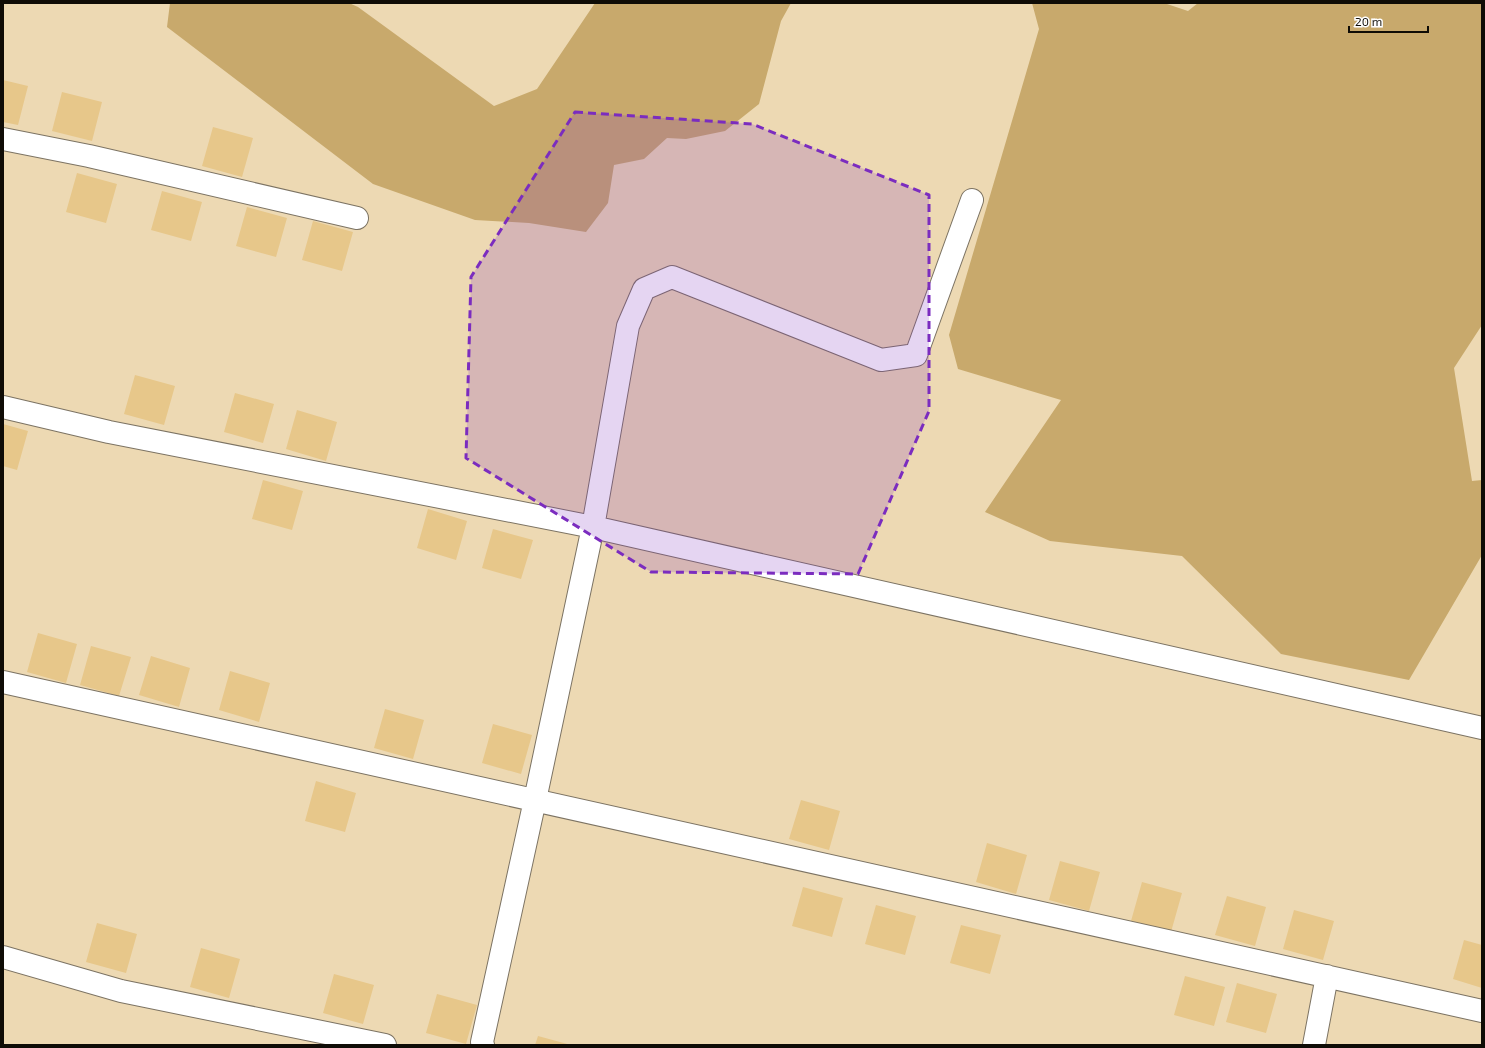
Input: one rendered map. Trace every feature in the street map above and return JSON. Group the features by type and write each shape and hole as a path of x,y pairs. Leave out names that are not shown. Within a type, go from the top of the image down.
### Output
{"street":[{"path":"3,139 97,157 357,218"},
{"path":"483,1045 482,1042 593,527 628,326 644,289 672,276 881,360 916,356 972,200"},
{"path":"3,407 109,432 593,527 1482,728"},
{"path":"3,682 1482,1011"},
{"path":"3,957 121,992 385,1045"},
{"path":"1314,1045 1327,976"}],"highlighted area":[{"path":"575,112 752,124 929,195 929,411 858,574 651,572 466,458 471,277"}],"shaded area":[{"path":"3,3 1482,3 1482,1045 3,1045"},
{"path":"170,3 349,3 358,7 494,106 537,89 595,3 791,3 781,21 759,104 725,131 686,139 667,138 644,159 614,165 608,203 586,232 529,223 475,220 373,184 167,27"},
{"path":"1032,3 1164,3 1188,11 1198,3 1482,3 1482,325 1454,368 1472,481 1482,480 1482,555 1409,680 1281,654 1182,556 1050,541 985,512 1061,400 958,369 949,335 1039,29"}],"building":[{"path":"3,80 28,86 18,125 3,122"},
{"path":"62,92 102,102 92,141 52,131"},
{"path":"213,127 253,138 242,177 202,166"},
{"path":"77,173 117,184 106,223 66,212"},
{"path":"162,191 202,202 191,241 151,230"},
{"path":"247,207 287,218 276,257 236,246"},
{"path":"313,221 353,232 342,271 302,260"},
{"path":"135,375 175,386 164,425 124,414"},
{"path":"235,393 274,404 263,443 224,432"},
{"path":"297,410 337,422 326,461 286,449"},
{"path":"3,424 28,431 17,470 3,466"},
{"path":"263,480 303,491 292,530 252,519"},
{"path":"428,509 467,521 456,560 417,548"},
{"path":"493,529 533,540 521,579 482,568"},
{"path":"38,633 77,644 66,683 27,672"},
{"path":"91,646 131,657 119,696 80,685"},
{"path":"151,656 190,668 179,707 139,695"},
{"path":"230,671 270,683 259,722 219,710"},
{"path":"385,709 424,720 413,759 374,748"},
{"path":"493,724 532,735 521,774 482,763"},
{"path":"316,781 356,793 345,832 305,821"},
{"path":"801,800 840,811 829,850 789,839"},
{"path":"987,843 1027,855 1016,894 976,882"},
{"path":"1060,861 1100,872 1089,911 1049,900"},
{"path":"1142,882 1182,893 1171,932 1131,921"},
{"path":"803,887 843,898 832,937 792,926"},
{"path":"1227,896 1266,907 1255,946 1215,935"},
{"path":"876,905 916,916 905,955 865,944"},
{"path":"1294,910 1334,921 1323,960 1283,949"},
{"path":"97,923 137,934 126,973 86,962"},
{"path":"961,925 1001,935 990,974 950,963"},
{"path":"1464,940 1482,945 1482,988 1453,979"},
{"path":"201,948 240,959 229,998 190,987"},
{"path":"334,974 374,985 363,1024 323,1013"},
{"path":"1185,976 1225,987 1214,1026 1174,1015"},
{"path":"1237,983 1277,994 1266,1033 1226,1022"},
{"path":"437,994 477,1005 466,1044 426,1033"},
{"path":"538,1036 571,1045 535,1045"}]}
